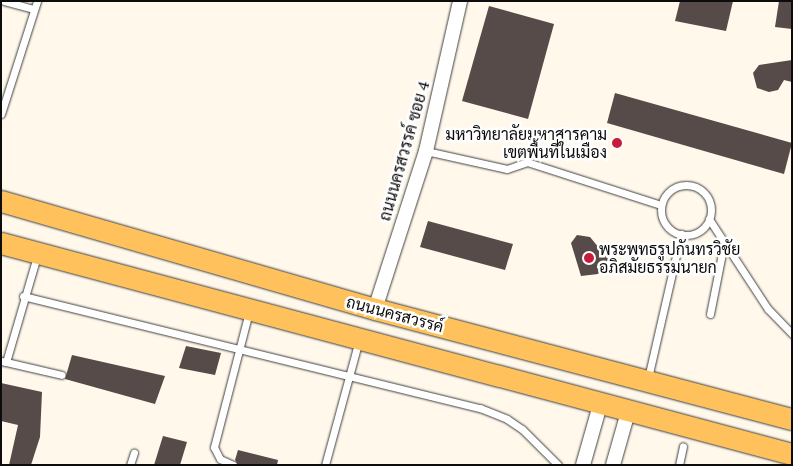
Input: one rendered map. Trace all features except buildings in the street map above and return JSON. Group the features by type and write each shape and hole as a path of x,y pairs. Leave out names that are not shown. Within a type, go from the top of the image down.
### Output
{"main road":[{"name":"ถนนนครสวรรค์","path":"1,201 375,309 792,419"},
{"path":"1,243 600,405 792,454"}],"street":[{"name":"ถนนนครสวรรค์ ซอย 4","path":"375,309 426,151 460,1"},
{"path":"583,465 600,405"},
{"path":"613,465 628,412"}],"lane":[{"path":"2,1 34,9"},
{"path":"1,114 4,94 37,1"},
{"path":"426,151 507,169 527,162 661,205"},
{"path":"709,219 697,232 681,234 667,227 661,205 669,190 693,186 710,203 709,219 768,309 792,334"},
{"path":"648,381 681,234"},
{"path":"710,314 724,243"},
{"path":"38,253 4,362 62,375"},
{"path":"24,296 348,378 480,408 507,418 541,445 558,465"},
{"path":"233,465 220,459 214,447 249,310"},
{"path":"325,465 359,340"},
{"path":"679,465 683,446"},
{"path":"130,465 134,453"}],"place":[{"name":"มหาวิทยาลัยมหาสารคาม เขตพื้นที่ในเมือง","path":"617,143"},
{"name":"พระพุทธรูปกันทรวิชัย อภิสมัยธรรมนายก","path":"589,258"}]}
